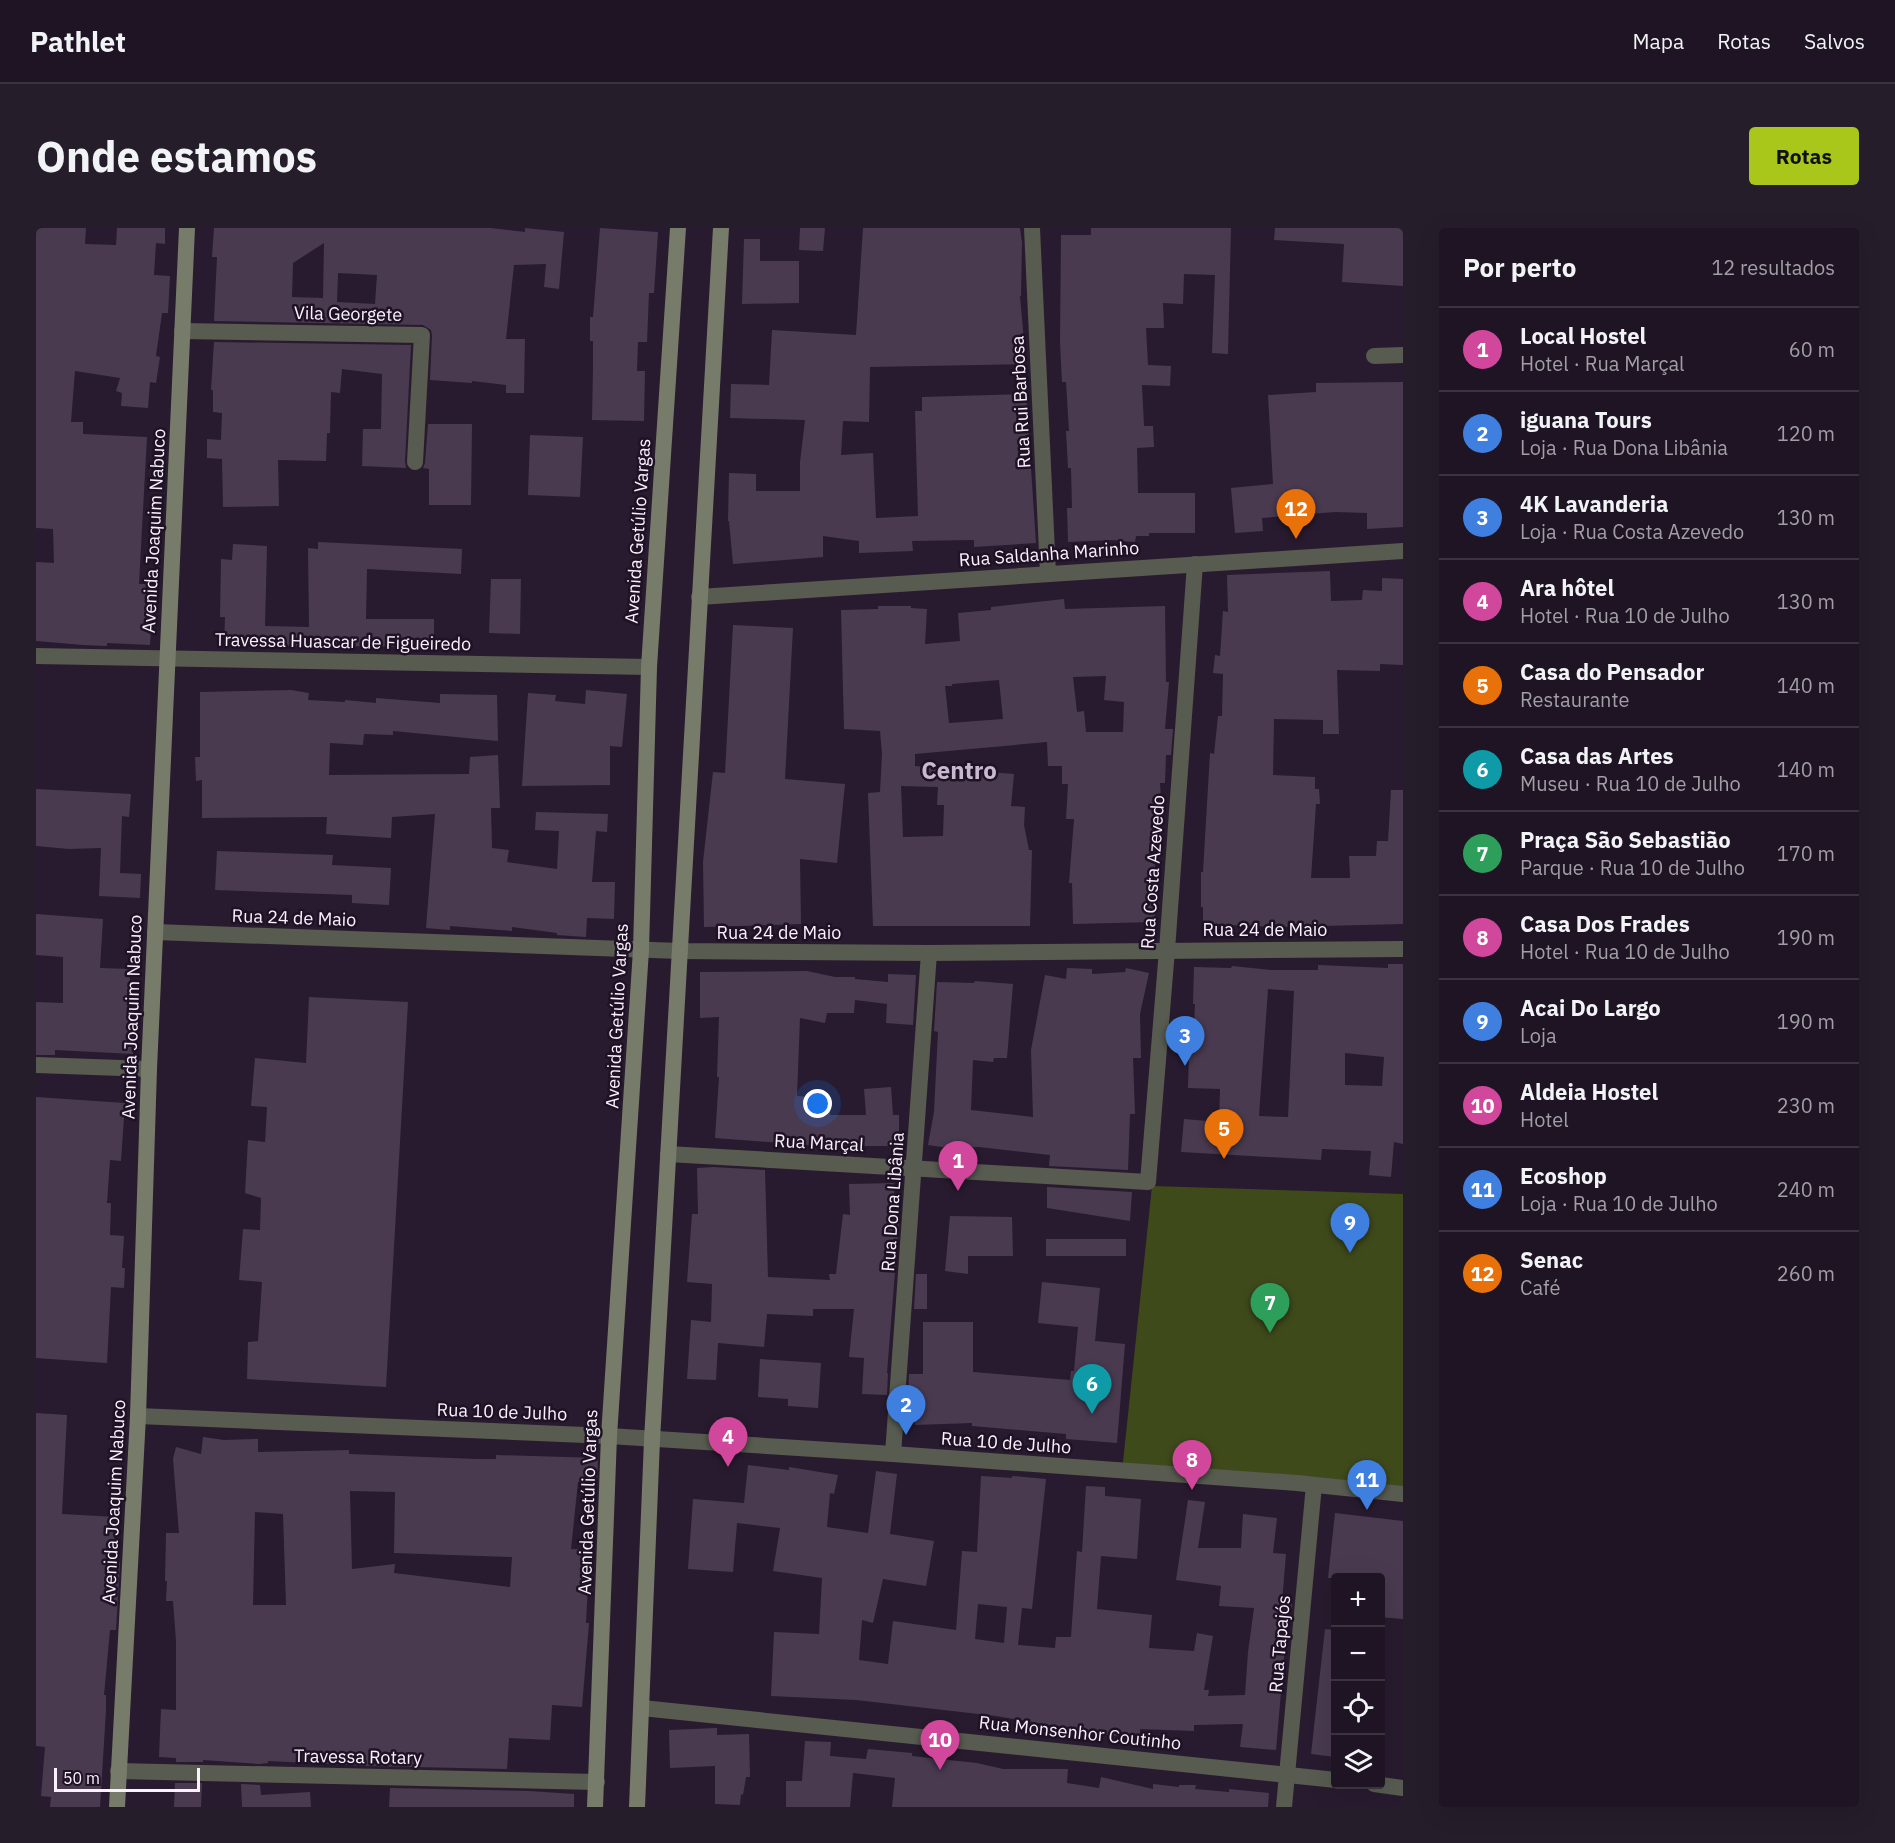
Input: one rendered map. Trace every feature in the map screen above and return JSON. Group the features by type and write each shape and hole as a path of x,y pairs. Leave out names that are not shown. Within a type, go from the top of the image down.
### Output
{"main road":[{"name":"Avenida Joaquim Nabuco","path":"117,1807 138,1416 149,1069 187,228"},
{"name":"Avenida Getúlio Vargas","path":"595,1807 609,1436 642,950 649,667 678,228"},
{"path":"637,1807 652,1440 721,228"}],"street":[{"name":"Rua Rui Barbosa","path":"1032,228 1048,574"},
{"name":"Vila Georgete","path":"182,330 422,335 415,462"},
{"path":"1374,356 1403,355"},
{"name":"Rua Saldanha Marinho","path":"699,597 1403,551"},
{"name":"Rua Costa Azevedo","path":"1148,1182 1195,564"},
{"name":"Travessa Huascar de Figueiredo","path":"36,656 649,667"},
{"name":"Rua 24 de Maio","path":"155,932 680,951 929,953 1403,949"},
{"name":"Rua Dona Libânia","path":"893,1454 929,953"},
{"path":"36,1065 149,1069"},
{"name":"Rua Marçal","path":"668,1154 1148,1182"},
{"name":"Rua 10 de Julho","path":"138,1416 609,1436 893,1454 1314,1485 1403,1494"},
{"name":"Rua Tapajós","path":"1284,1807 1314,1485"},
{"name":"Rua Monsenhor Coutinho","path":"642,1708 1331,1779"},
{"name":"Travessa Rotary","path":"118,1772 597,1782"},
{"path":"1385,1786 1403,1788"}],"green space":[{"path":"1152,1186 1403,1194 1403,1491 1122,1472"}],"building":[{"path":"36,228 86,228 85,244 116,245 117,228 165,228 165,244 156,243 154,275 170,276 168,313 162,313 156,356 160,357 156,383 150,382 148,408 121,406 122,393 116,391 120,378 75,371 71,422 83,422 83,434 147,437 139,584 154,584 154,613 152,613 150,645 107,643 107,646 36,641 36,562 54,563 53,529 36,528"},
{"path":"214,228 491,228 525,232 525,228 564,232 559,289 544,287 546,264 514,265 506,339 525,339 524,393 506,393 506,385 430,380 432,335 431,330 423,325 214,321 217,257 212,257","holes":["324,243 323,298 292,297 293,263","338,273 377,275 375,304 337,302"]},
{"path":"600,228 658,232 654,293 649,293 647,342 638,342 637,371 645,371 644,421 592,420 593,341 590,341 590,317 593,317"},
{"path":"800,228 825,228 823,251 799,250"},
{"path":"863,228 1020,228 1022,243 1020,296 1026,364 870,367 869,422 843,421 841,455 873,453 876,518 918,516 915,411 922,411 922,397 1026,394 1036,543 974,547 974,540 912,541 913,551 859,553 859,541 823,536 823,557 733,564 728,521 729,473 756,474 756,491 800,491 800,462 805,420 730,418 731,384 769,385 772,330 856,335"},
{"path":"1091,228 1231,228 1228,354 1212,353 1215,275 1184,274 1183,304 1163,303 1164,328 1146,328 1148,365 1171,366 1170,386 1142,385 1144,426 1153,426 1154,447 1137,448 1138,493 1195,493 1195,533 1149,533 1149,536 1136,536 1135,542 1112,540 1068,542 1067,508 1072,508 1071,468 1068,468 1066,431 1069,431 1066,382 1062,382 1060,342 1061,235 1091,235"},
{"path":"1275,228 1403,228 1403,286 1342,282 1344,244 1274,240"},
{"path":"744,239 760,239 760,261 799,261 799,303 742,304"},
{"path":"214,342 411,345 406,468 362,466 363,429 381,429 382,374 342,369 340,393 331,392 330,433 327,433 326,461 278,460 279,506 223,507 222,459 207,458 207,439 221,440 222,413 213,412 213,390 211,390"},
{"path":"1403,382 1403,527 1367,529 1367,513 1335,512 1262,518 1263,531 1235,533 1231,488 1273,484 1268,395 1316,392 1316,383"},
{"path":"428,424 472,424 471,505 429,505 429,469 423,468"},
{"path":"530,435 583,437 580,497 528,495"},
{"path":"318,542 462,549 461,574 367,569 366,619 434,619 434,647 224,645 225,617 220,617 221,559 232,560 233,544 267,546 265,626 309,627 308,548 318,549"},
{"path":"1330,571 1331,601 1362,600 1363,590 1382,591 1382,578 1403,579 1403,665 1380,664 1380,671 1337,670 1339,734 1323,734 1323,720 1274,719 1273,775 1315,777 1315,789 1319,789 1320,804 1316,804 1311,878 1350,878 1349,856 1376,856 1377,841 1388,841 1391,790 1403,790 1403,924 1281,927 1203,924 1201,872 1203,872 1210,753 1214,754 1218,716 1222,716 1223,674 1213,673 1215,655 1220,656 1223,611 1228,612 1227,575"},
{"path":"491,579 521,579 520,634 489,633"},
{"path":"1064,599 1065,609 1165,606 1166,682 1169,682 1165,729 1173,729 1171,755 1166,755 1165,783 1160,783 1162,816 1161,831 1157,831 1155,848 1155,922 1073,924 1072,883 1069,883 1074,819 1066,819 1068,784 1062,784 1062,766 1048,766 1047,742 915,754 915,766 1014,774 1011,806 1025,807 1024,825 1029,850 1032,850 1030,926 873,926 868,793 880,792 882,754 880,731 844,729 841,610 878,609 878,606 911,606 911,608 927,609 925,644 960,641 958,613 991,610 991,607","holes":["1106,676 1104,700 1124,702 1123,732 1086,732 1084,711 1077,712 1073,677","999,680 1003,719 949,723 945,686","901,786 938,787 937,805 944,805 943,836 903,837"]},
{"path":"733,625 793,628 785,779 845,784 837,863 800,859 801,924 704,927 703,862 713,772 725,773"},
{"path":"291,690 309,693 308,700 376,703 376,698 440,703 440,694 497,695 498,741 393,731 393,735 364,734 363,745 330,743 329,775 469,774 470,757 498,755 500,808 491,808 492,848 509,850 507,862 557,869 559,831 535,830 536,812 608,814 607,832 596,831 592,882 615,882 614,919 587,918 586,937 557,935 557,933 512,927 512,931 450,926 450,930 426,928 435,814 392,817 391,838 326,834 327,817 202,818 202,780 196,781 195,757 200,757 200,692"},
{"path":"586,690 627,694 622,747 610,746 610,785 522,786 528,693 556,695 555,701 585,704"},
{"path":"36,789 131,794 129,817 122,816 120,873 141,874 140,898 99,896 101,848 69,849 36,846"},
{"path":"217,851 333,855 332,865 391,868 389,905 352,903 352,895 215,890"},
{"path":"36,914 103,919 100,968 130,969 129,1025 134,1026 133,1054 55,1050 55,1055 36,1055 36,1002 63,1003 63,957 36,955"},
{"path":"1388,964 1403,964 1403,1144 1394,1142 1391,1177 1369,1175 1371,1151 1322,1149 1321,1160 1181,1152 1184,1119 1219,1122 1220,1089 1188,1088 1189,1053 1193,1053 1194,967 1231,968 1232,966 1271,970 1318,970 1318,965 1388,968","holes":["1268,989 1294,991 1288,1117 1259,1116","1345,1053 1384,1057 1382,1086 1345,1085"]},
{"path":"1067,968 1092,969 1092,974 1125,972 1126,968 1149,973 1140,1014 1141,1058 1133,1058 1135,1114 1130,1114 1128,1170 1049,1166 1050,1155 979,1147 948,1148 928,1145 934,1112 938,1032 934,1031 937,982 974,983 975,981 1013,984 1007,1058 994,1058 993,1062 973,1060 971,1110 1033,1117 1031,1050 1045,975 1066,979"},
{"path":"807,971 835,977 855,977 855,979 888,982 888,974 916,975 913,1025 886,1023 887,1004 855,1000 854,1013 827,1013 825,1023 800,1018 797,1096 831,1098 830,1115 866,1115 864,1089 891,1087 893,1115 899,1115 899,1146 822,1146 715,1138 719,1077 717,1077 719,1017 700,1018 700,972"},
{"path":"309,997 408,1002 386,1387 247,1379 248,1342 258,1341 262,1282 239,1280 243,1229 260,1230 261,1198 245,1193 248,1140 265,1142 267,1107 251,1106 255,1058 306,1063"},
{"path":"36,1097 125,1103 121,1161 110,1160 107,1203 111,1203 110,1235 124,1236 122,1268 125,1268 124,1288 111,1287 107,1363 36,1358"},
{"path":"697,1168 765,1170 768,1277 830,1280 829,1274 836,1274 843,1214 850,1215 849,1184 894,1183 895,1220 899,1221 887,1395 862,1394 864,1358 849,1357 854,1309 813,1309 813,1316 767,1314 764,1347 718,1343 716,1380 687,1379 691,1320 711,1322 712,1284 687,1282 692,1214 698,1214"},
{"path":"1047,1187 1132,1192 1130,1221 1047,1208"},
{"path":"950,1216 1012,1217 1013,1256 968,1256 968,1274 945,1271"},
{"path":"1046,1239 1126,1239 1126,1256 1046,1256"},
{"path":"916,1274 927,1274 927,1309 914,1309"},
{"path":"1042,1282 1100,1288 1095,1341 1125,1344 1117,1443 1066,1439 1066,1434 972,1426 972,1423 915,1425 914,1397 908,1396 909,1374 923,1374 923,1322 973,1322 973,1372 1070,1380 1071,1371 1074,1371 1078,1327 1038,1323"},
{"path":"760,1359 821,1363 818,1408 788,1406 788,1399 758,1397"},
{"path":"36,1413 67,1415 62,1514 116,1517 113,1561 120,1562 116,1630 110,1630 104,1695 106,1695 106,1710 100,1807 50,1807 51,1797 41,1796 45,1747 36,1746"},
{"path":"203,1437 224,1440 258,1439 258,1452 349,1450 349,1454 477,1459 496,1459 496,1455 598,1458 597,1483 578,1482 571,1549 594,1550 593,1566 589,1566 586,1623 589,1623 582,1707 552,1705 550,1740 509,1738 507,1769 268,1761 268,1763 259,1764 203,1760 203,1762 176,1762 176,1758 159,1757 161,1709 176,1710 176,1641 173,1601 166,1601 167,1581 165,1581 166,1533 179,1533 173,1459 176,1447 201,1454","holes":["350,1491 395,1492 394,1553 512,1557 510,1587 394,1573 395,1564 352,1569","255,1512 283,1514 286,1605 253,1605"]},
{"path":"748,1465 789,1470 789,1467 838,1475 834,1494 830,1493 827,1527 868,1533 876,1471 897,1474 890,1534 934,1541 926,1586 883,1579 873,1623 862,1620 859,1660 888,1664 893,1621 956,1630 962,1551 977,1552 981,1476 1046,1479 1032,1609 1022,1608 1018,1645 1055,1648 1056,1637 1071,1637 1077,1551 1082,1552 1086,1486 1105,1487 1105,1496 1141,1499 1137,1559 1101,1556 1097,1609 1152,1615 1149,1648 1194,1651 1197,1633 1213,1636 1204,1690 1209,1690 1208,1696 1245,1695 1254,1608 1219,1606 1221,1586 1176,1580 1188,1500 1205,1502 1198,1548 1241,1548 1243,1514 1277,1518 1273,1553 1286,1554 1282,1603 1292,1604 1284,1657 1276,1750 1240,1747 1243,1724 1194,1725 1194,1731 1140,1729 1140,1738 1085,1733 1085,1731 996,1716 856,1700 771,1696 774,1632 819,1634 822,1578 773,1571 780,1528 737,1523 733,1572 688,1569 693,1499 744,1503","holes":["978,1604 1007,1607 1004,1643 975,1639"]},
{"path":"1335,1513 1403,1521 1403,1619 1385,1617 1385,1573 1331,1573 1331,1578 1328,1578"},
{"path":"1325,1629 1331,1630 1331,1756 1311,1754"},
{"path":"717,1728 717,1735 749,1734 750,1777 746,1777 740,1805 715,1804 715,1766 670,1768 669,1730"},
{"path":"805,1741 831,1742 830,1756 866,1759 868,1749 912,1753 912,1756 977,1763 1003,1769 1068,1769 1067,1783 1099,1788 1101,1777 1153,1789 1153,1784 1179,1787 1179,1785 1196,1785 1195,1789 1229,1792 1229,1789 1269,1793 1268,1807 892,1807 895,1778 853,1773 850,1807 786,1807 786,1781 802,1781"},
{"path":"175,1783 202,1783 201,1807 174,1807"},
{"path":"241,1784 260,1785 261,1795 310,1792 311,1807 242,1807"},
{"path":"390,1788 574,1794 574,1807 389,1807"}],"place":[{"name":"Senac","path":"1296,539"},
{"name":"4K Lavanderia","path":"1185,1066"},
{"name":"Casa do Pensador","path":"1224,1159"},
{"name":"Local Hostel","path":"958,1191"},
{"name":"Acai Do Largo","path":"1350,1253"},
{"name":"Praça São Sebastião","path":"1270,1333"},
{"name":"Casa das Artes","path":"1092,1414"},
{"name":"iguana Tours","path":"906,1435"},
{"name":"Ara hôtel","path":"728,1467"},
{"name":"Casa Dos Frades","path":"1192,1490"},
{"name":"Ecoshop","path":"1367,1510"},
{"name":"Aldeia Hostel","path":"940,1770"}],"district":[{"name":"Centro","path":"959,771"}]}
